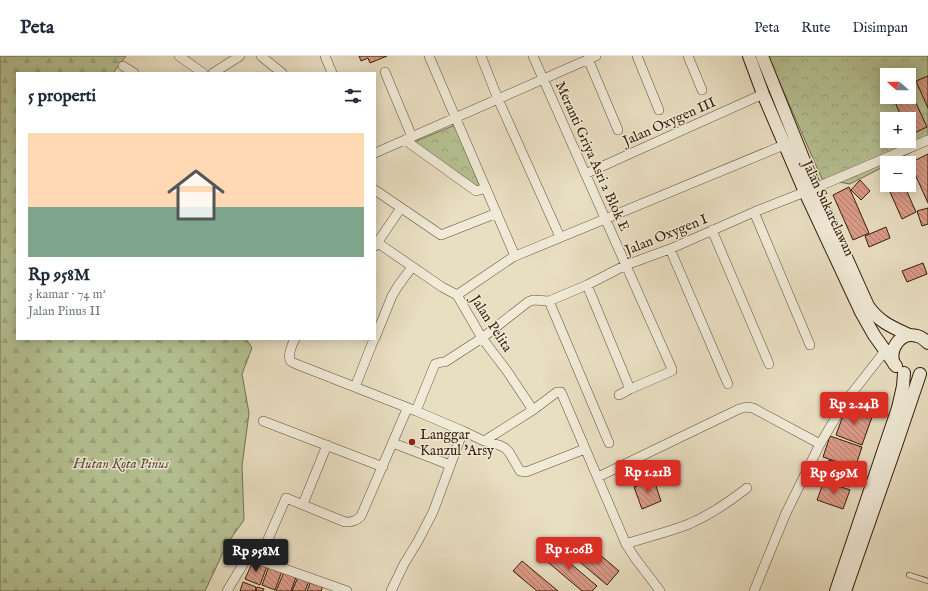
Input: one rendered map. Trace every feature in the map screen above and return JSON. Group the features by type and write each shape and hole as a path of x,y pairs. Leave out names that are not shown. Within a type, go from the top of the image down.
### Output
{"main road":[{"name":"Jalan Sukarelawan","path":"749,56 784,145 810,190 872,313 886,324 909,335 918,336 928,343"},
{"name":"Jalan Sukarelawan","path":"762,56 810,190 861,312 885,351 900,370"},
{"path":"836,591 898,408 903,386 900,370 893,360 892,354 894,347 898,342 909,335"},
{"path":"900,370 914,375 924,370"},
{"path":"845,591 924,370"}],"street":[{"path":"180,56 203,72"},
{"path":"215,72 240,56"},
{"path":"261,56 281,72"},
{"path":"325,56 332,72"},
{"path":"429,56 515,256"},
{"path":"481,56 498,99 560,237"},
{"name":"Meranti Griya Asri 2 Blok E","path":"534,56 672,370 671,372 630,389"},
{"path":"637,56 659,110"},
{"path":"688,56 702,90"},
{"path":"376,153 592,58 618,130"},
{"path":"123,66 132,72"},
{"path":"385,72 408,138 475,191 486,188"},
{"name":"Jalan Oxygen III","path":"586,174 763,94"},
{"name":"Jalan Oxygen I","path":"482,338 528,302 533,300 549,301 587,285 626,265 670,249 754,212 928,140"},
{"path":"457,295 515,256 784,145"},
{"path":"376,191 441,235 497,213"},
{"path":"376,243 401,208"},
{"path":"754,212 810,345"},
{"path":"712,230 769,364"},
{"name":"Jalan Pelita","path":"376,243 442,287 457,295 482,338 507,371 533,410"},
{"path":"670,249 728,384"},
{"path":"376,336 392,296 412,267"},
{"path":"587,285 630,389 619,395"},
{"path":"549,301 609,443"},
{"path":"259,560 286,498 346,522 357,521 361,516 393,443 412,410 435,364 444,362 482,338"},
{"path":"294,340 290,358 291,361 296,364 412,410 484,441 499,445 505,448 520,471 526,472 585,449"},
{"path":"355,387 374,340"},
{"path":"754,591 786,513 820,444 844,402 885,351"},
{"path":"484,441 533,410 557,392 561,392 626,544 660,591"},
{"path":"598,477 746,407 753,408 820,444"},
{"path":"263,421 383,467"},
{"path":"391,591 433,512 463,431"},
{"path":"393,443 450,465"},
{"path":"303,504 327,445"},
{"path":"626,544 687,525 727,504 748,488"},
{"path":"227,591 247,556 324,587 347,591"}],"lane":[{"path":"909,575 928,581"}],"green space":[{"name":"Hutan Kota Pinus","path":"0,56 126,56 114,72 16,72 16,340 247,340 252,348 242,374 249,413 242,466 244,520 227,544 205,591 0,591"},
{"path":"768,56 928,56 928,143 904,156 880,156 880,169 850,184 822,179"},
{"path":"455,125 481,189 414,142"}],"building":[{"path":"359,56 387,56 370,63 368,58 361,61"},
{"path":"928,76 928,108 916,81"},
{"path":"916,103 927,127 916,132 916,112 899,112 896,104"},
{"path":"928,154 928,203 916,176 916,160"},
{"path":"860,180 870,191 861,200 851,190"},
{"path":"849,187 869,233 853,240 833,195"},
{"path":"890,192 907,192 916,212 902,219"},
{"path":"928,208 928,224 922,226 917,211"},
{"path":"886,227 890,238 869,247 865,236"},
{"path":"923,263 927,274 907,282 902,271"},
{"path":"846,407 872,417 862,445 836,435"},
{"path":"830,436 862,447 855,468 823,457"},
{"path":"829,460 855,469 849,487 823,478"},
{"path":"654,480 661,501 642,509 634,487"},
{"path":"824,481 850,490 843,509 817,500"},
{"path":"580,538 619,571 607,585 568,552"},
{"path":"552,548 597,586 592,591 582,591 543,558"},
{"path":"253,561 267,566 260,585 245,579"},
{"path":"522,561 558,591 537,591 513,571"},
{"path":"269,566 282,571 275,590 262,585"},
{"path":"284,572 296,577 291,591 276,591"},
{"path":"298,577 309,581 305,591 292,591"},
{"path":"311,581 323,586 321,591 307,591"},
{"path":"243,582 256,587 255,591 240,591"},
{"path":"257,587 264,589 263,591 256,591"}],"place":[{"name":"Langgar Kanzul 'Arsy","path":"412,442"}]}
